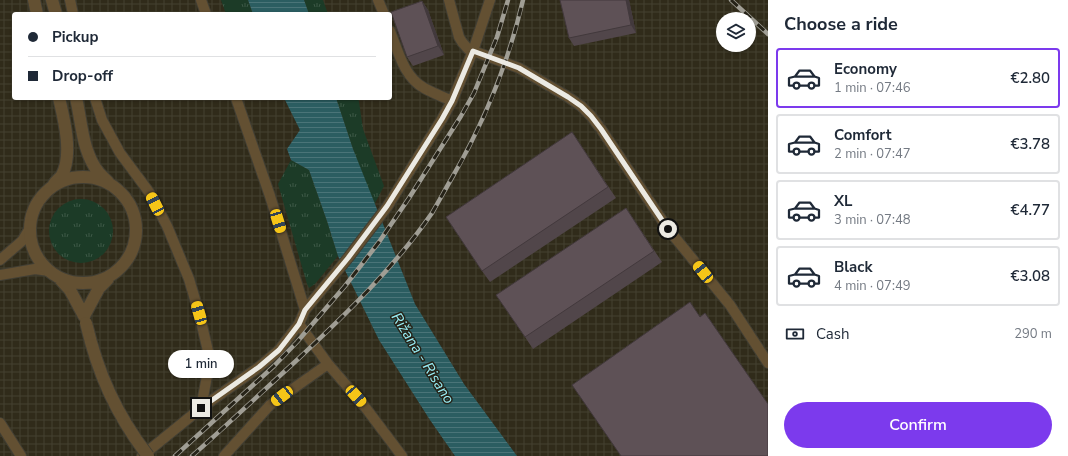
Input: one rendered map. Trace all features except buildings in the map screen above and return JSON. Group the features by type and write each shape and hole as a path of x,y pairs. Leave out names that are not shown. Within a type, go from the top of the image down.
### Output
{"street":[{"path":"34,0 37,12"},
{"path":"52,0 55,12"},
{"path":"52,187 62,174 66,162 67,144 64,118 60,100"},
{"path":"76,100 86,148 92,162 99,173 124,197 132,210 136,224 135,240 131,254 123,266 99,288 85,320"},
{"path":"113,187 100,179 88,177 63,180 52,187 43,195 36,205 31,217 31,241 34,252 40,262 70,290 85,320 97,364 107,390 135,440 148,456"},
{"path":"54,275 71,282 82,284 97,282 111,276"}],"lane":[{"path":"70,0 73,12"},
{"path":"201,0 205,12"},
{"path":"378,0 383,12"},
{"path":"449,0 462,42 468,49 519,68 568,97 581,106 591,116 668,229 730,305 768,363"},
{"path":"142,456 201,408 259,367 279,350 299,324 305,310 348,258 387,206 442,119 452,101 473,51 490,0"},
{"path":"392,36 402,63 416,83 423,88 452,101"},
{"path":"96,100 102,120 120,153 149,192 167,226 189,279 208,350 208,376 201,408"},
{"path":"237,100 270,196 305,310"},
{"path":"0,260 22,241 30,228"},
{"path":"0,275 35,269 54,275"},
{"path":"299,324 328,364 365,407 402,456"},
{"path":"224,456 270,405 328,364"},
{"path":"0,424 21,456"}],"shaded area":[{"path":"0,0 768,0 768,456 0,456"}],"green space":[{"path":"221,0 248,0 252,12 225,12"},
{"path":"304,0 323,0 327,12 308,12"},
{"path":"337,100 358,100 363,129 384,186 373,207"},
{"path":"291,160 309,170 338,256 315,284 309,288 278,184"},
{"path":"75,199 87,199 104,208 111,219 113,231 111,243 104,254 87,263 75,263 63,258 54,249 49,237 49,225 54,213 63,204"}],"water":[{"path":"248,0 304,0 308,12 252,12"},
{"name":"Rižana - Risano","path":"285,100 337,100 353,149 415,304 464,384 517,456 455,456 430,420 379,340 338,256 309,170 291,160 287,149 300,130"}],"railway":[{"path":"175,456 274,366 297,342 345,286 379,242 409,198 474,93 497,37 508,0"},
{"path":"192,456 297,360 351,308 402,253 432,213 465,155 495,91 517,24 523,0"},
{"path":"731,0 768,34"}],"route":[{"path":"201,408 259,367 279,350 299,324 305,310 348,258 387,206 452,101 473,51 519,68 581,106 601,129 668,229"}]}
